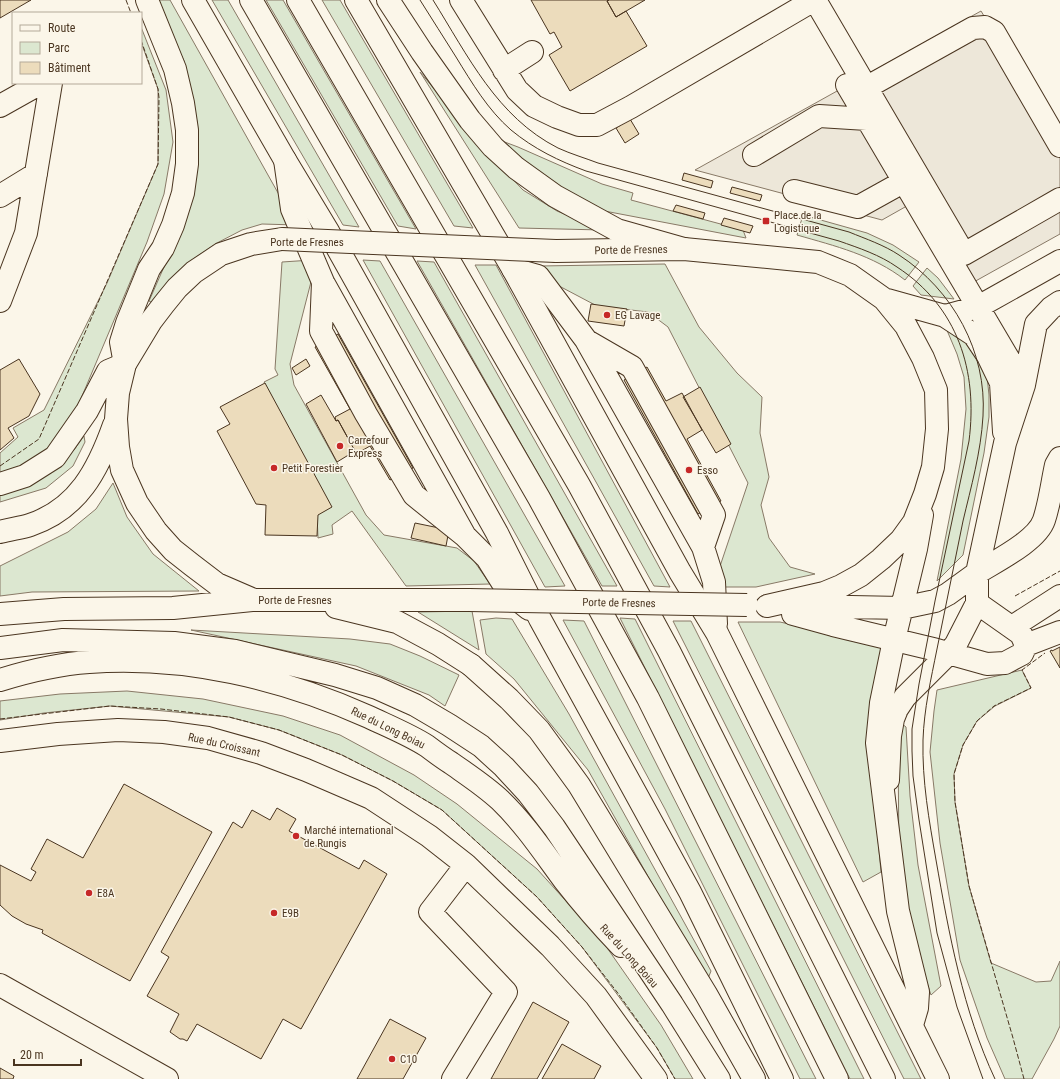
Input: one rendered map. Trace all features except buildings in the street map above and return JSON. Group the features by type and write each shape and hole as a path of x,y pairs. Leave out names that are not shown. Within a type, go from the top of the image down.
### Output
{"main road":[{"path":"0,484 25,476 55,457 87,411 108,371 125,364 121,342 127,323 149,269 163,248 173,225 183,193 187,164 187,130 182,103 174,69 147,0"},
{"path":"193,0 285,160 330,233 497,533 540,619 690,892 782,1079"},
{"path":"252,0 539,498 648,698 837,1079"},
{"path":"298,0 587,498 670,651 884,1079"},
{"path":"356,0 513,269 680,572 717,633 938,1079"},
{"path":"388,0 422,52 470,120 493,147 516,168 555,196 617,230 684,249"},
{"path":"461,0 517,90 534,106 578,125 596,125 638,103 815,0 867,119 885,135 903,182 1024,385"},
{"path":"855,89 973,28 985,27 994,32 1060,146"},
{"path":"504,70 532,52"},
{"path":"0,106 39,84"},
{"path":"0,301 26,233 52,84"},
{"path":"855,89 964,254 1060,199"},
{"path":"754,155 819,116 867,119"},
{"path":"285,160 292,209 324,282 321,331 366,414 414,495 465,536 487,558 509,593 540,619"},
{"path":"0,196 36,174"},
{"path":"794,191 858,207 903,182"},
{"name":"Porte de Fresnes","path":"282,239 556,251 684,249 818,262 850,275 884,299 906,326 923,358 936,390 938,429 933,467 925,494 914,522 901,540 861,575 841,586 824,593 757,606 469,600 254,600 217,584 173,550 156,531 137,503 122,470 118,446 116,418 118,393 125,364 151,322 177,288 194,272 221,254 251,244 282,239"},
{"path":"945,316 978,307 1060,261"},
{"path":"513,269 538,276 586,340 632,367 714,515 703,547 714,582 717,633"},
{"path":"884,299 945,316 974,336 988,356 1001,382 1005,443"},
{"path":"886,822 890,736 893,719 897,709 906,697 956,644 977,603 977,573 989,515 1005,443 1024,385 1036,324 1050,308 1060,302"},
{"path":"0,532 29,526 41,521 52,515 78,494 98,464 106,447 116,418"},
{"path":"757,606 902,608 935,601 1026,542 1037,532 1044,521 1056,465 1060,458"},
{"path":"912,1025 917,1008 918,992 898,911 886,822 878,743 881,703 894,640 916,549 925,494"},
{"path":"1012,627 1060,596"},
{"path":"304,599 397,622 438,644 471,665 509,699 539,730 579,785 706,994 754,1079"},
{"path":"0,614 64,608 173,608 254,600"},
{"path":"757,606 949,653 987,664 1006,663 1022,654 1026,645 1022,634 977,603"},
{"path":"1026,645 1060,632"},
{"path":"0,648 63,640 106,641"},
{"path":"0,664 38,653 106,641"},
{"name":"Rue du Long Boiau","path":"106,641 174,643 235,651 282,661 335,675 377,688 415,705 481,746 504,767 528,793 558,834 672,1004 719,1079"},
{"name":"Rue du Long Boiau","path":"0,680 32,670 90,662 176,664 216,669 252,676 334,702 385,725 427,746 472,777 511,810 584,906 672,1004"},
{"name":"Rue du Croissant","path":"0,741 58,734 118,730 164,732 208,738 261,753 306,770 371,798 429,836 466,864 550,946 596,996 656,1079"},
{"path":"453,1079 506,992 430,912 466,864"},
{"path":"0,986 167,1079"}],"green space":[{"path":"155,0 170,0 296,225 262,224 242,230 217,243 189,262 155,304 149,301 175,242 196,170 197,122 184,61"},
{"path":"212,0 228,0 359,227 343,225"},
{"path":"266,0 283,0 416,229 398,226"},
{"path":"322,0 340,0 473,228 454,226"},
{"path":"142,30 166,90 173,142 164,194 147,242 77,408 45,455 0,475 0,453 18,437 13,428 44,410 107,283 158,164 158,89 142,45"},
{"path":"420,72 494,160 523,190 557,211 602,230 519,228"},
{"path":"502,141 602,184 633,193 631,200 743,230 746,238 594,209 543,178"},
{"path":"803,215 867,233 893,245 919,262 905,280 880,264 853,252 797,235"},
{"path":"312,260 313,274 290,364 294,385 366,515 384,535 457,548 474,561 490,584 406,586 352,511 332,525 333,534 318,538 317,515 331,507 264,382 278,375 275,369 282,262"},
{"path":"363,260 380,261 565,586 545,587"},
{"path":"417,261 434,262 617,586 602,586"},
{"path":"665,264 699,327 737,373 762,397 760,433 769,477 761,505 769,538 790,567 815,574 756,587 713,587 748,483 668,327 648,312 597,306 561,287 539,266"},
{"path":"475,265 496,265 670,587 654,586"},
{"path":"927,268 938,278 954,299 921,295 913,286"},
{"path":"946,328 976,350 987,376 989,417 984,453 963,555 937,581 961,459 966,409 964,377 957,354"},
{"path":"84,436 85,442 73,466 46,488 0,502 0,490 51,471 74,450"},
{"path":"113,483 127,517 153,554 199,591 32,592 0,596 0,566 68,532 96,509"},
{"path":"472,611 479,650 418,612"},
{"path":"496,618 512,619 569,714 711,971 707,981 588,770 514,679 486,654 480,620"},
{"path":"620,618 635,619 864,1079 850,1079"},
{"path":"563,620 584,621 816,1079 800,1079 665,809"},
{"path":"673,621 691,621 921,1079 904,1079"},
{"path":"738,622 780,622 886,646 877,828 881,872 863,882"},
{"path":"191,630 350,639 390,644 420,656 459,675 445,706 429,695 356,666"},
{"path":"1022,670 1031,688 995,706 977,721 963,745 954,774 955,802 969,886 991,963 1036,982 1051,981 1060,961 1060,1026 1054,1039 1032,1079 1005,1079 987,1038 960,960 940,843 930,752 937,690"},
{"path":"127,691 203,699 283,716 340,735 414,775 457,804 537,869 603,942 661,1025 693,1079 675,1079 657,1048 582,947 537,897 442,810 393,781 342,755 279,730 229,717 110,706 44,713 0,720 0,701 60,694"},
{"path":"901,723 906,727 910,796 918,865 941,986 931,995 918,955 899,865 898,738"}],"shaded area":[{"path":"981,11 1060,141 1060,234 972,283 921,198 882,220 695,170"}],"tram line":[{"path":"420,0 468,77 495,114 511,130 538,149 556,159 586,171 839,241 869,252 897,267 918,283 935,301 949,321 959,343 966,366 970,390 971,415 969,441 919,684 912,729 913,776 937,933 957,1007 983,1079"},
{"path":"433,0 472,63 501,102 518,120 537,135 558,148 598,163 849,232 881,245 893,251 918,269 950,304 963,325 972,346 979,369 983,392 982,429 928,694 923,740 923,755 926,800 933,845 958,972 974,1026 995,1079"}],"fence":[{"path":"126,0 131,12"},
{"path":"0,466 39,439 158,164 158,89 142,43"},
{"path":"1015,596 1060,571"},
{"path":"1024,1079 969,886 955,802 954,774 963,745 977,721 994,706 1031,688 1022,670 1045,653"},
{"path":"0,719 110,706 161,709 229,717 279,730 342,755 393,781 442,810 537,897 582,947 617,992 657,1048 675,1079"}],"place":[{"name":"Place de la Logistique","path":"766,221"},
{"name":"EG Lavage","path":"607,315"},
{"name":"Carrefour Express","path":"340,446"},
{"name":"Petit Forestier","path":"274,468"},
{"name":"Esso","path":"689,470"},
{"name":"Marché international de Rungis","path":"296,836"},
{"name":"E8A","path":"89,893"},
{"name":"E9B","path":"274,913"},
{"name":"C10","path":"392,1059"}]}
